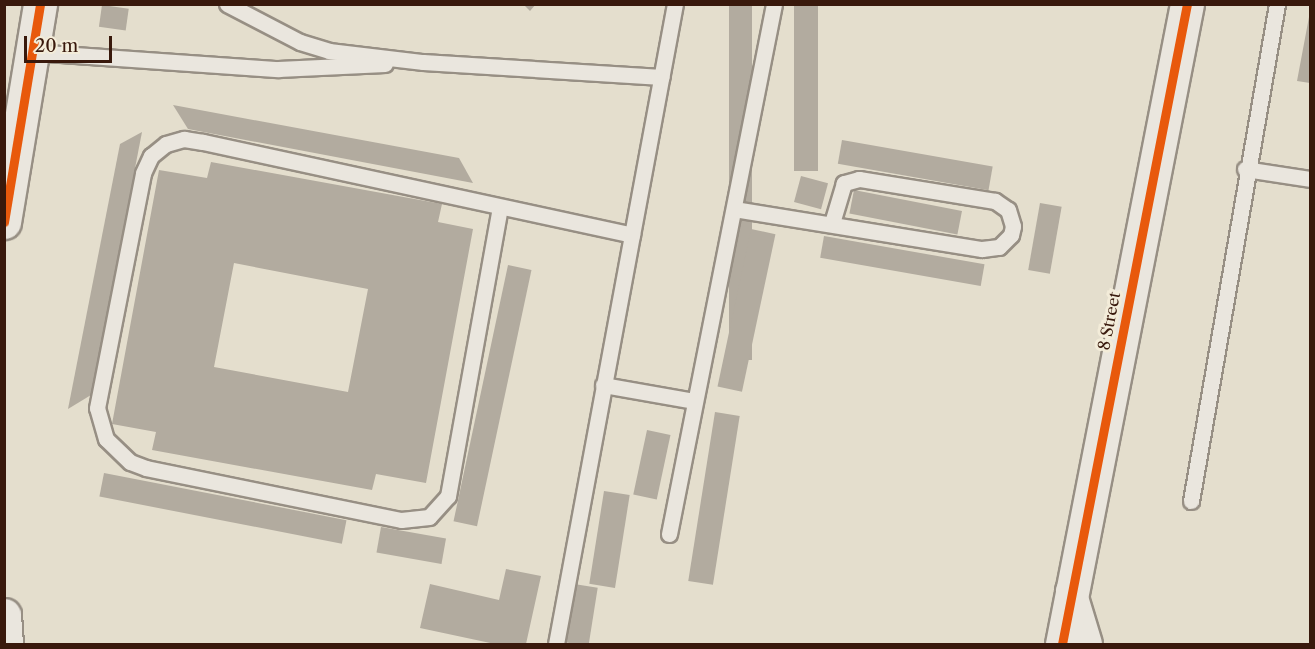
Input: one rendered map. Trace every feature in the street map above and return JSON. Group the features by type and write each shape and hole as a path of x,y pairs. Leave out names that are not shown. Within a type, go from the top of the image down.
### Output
{"street":[{"path":"4,222 40,4"},
{"name":"8 Street","path":"1062,645 1187,4"},
{"path":"1071,591 1087,645"},
{"path":"4,615 6,645"}],"lane":[{"path":"227,4 314,48 423,62 662,77"},
{"path":"556,645 675,4"},
{"path":"669,534 774,4"},
{"path":"1191,501 1234,257 1245,169 1277,4"},
{"path":"32,52 294,69 423,62"},
{"path":"500,207 448,496 429,517 401,520 146,468 130,462 106,440 97,408 143,173 152,156 166,144 184,139 203,142 387,179 500,207 632,235"},
{"path":"1245,169 1311,179"},
{"path":"734,209 991,249 1006,242 1013,226 1008,210 994,201 859,179 844,183 832,223"},
{"path":"603,385 695,401"}],"building":[{"path":"523,4 536,4 530,11"},
{"path":"729,4 752,4 752,360 729,360"},
{"path":"794,4 818,4 818,171 794,171"},
{"path":"102,5 129,9 126,31 99,27"},
{"path":"1310,17 1310,83 1297,81"},
{"path":"173,105 459,158 473,183 188,129"},
{"path":"142,132 91,395 68,409 120,144"},
{"path":"842,140 993,167 989,190 838,164"},
{"path":"211,162 442,204 438,222 473,229 426,483 376,474 372,490 152,450 156,432 112,424 159,170 207,178","holes":["234,263 368,289 348,392 214,367"]},
{"path":"801,176 828,183 821,209 794,202"},
{"path":"854,190 962,211 957,235 849,214"},
{"path":"1040,203 1062,207 1050,274 1028,270"},
{"path":"751,229 775,234 742,392 718,386"},
{"path":"824,236 985,264 981,286 820,258"},
{"path":"508,265 531,270 477,526 454,521"},
{"path":"715,412 740,416 713,585 688,581"},
{"path":"647,430 670,435 657,500 633,495"},
{"path":"104,473 346,520 342,544 99,497"},
{"path":"604,491 630,495 615,588 589,584"},
{"path":"381,527 446,538 441,564 376,553"},
{"path":"506,569 541,576 526,644 495,644 420,628 430,584 499,600"},
{"path":"574,584 598,588 589,644 565,642"}],"cycle path":[{"path":"4,222 40,4"},
{"path":"1062,644 1187,4"}]}
